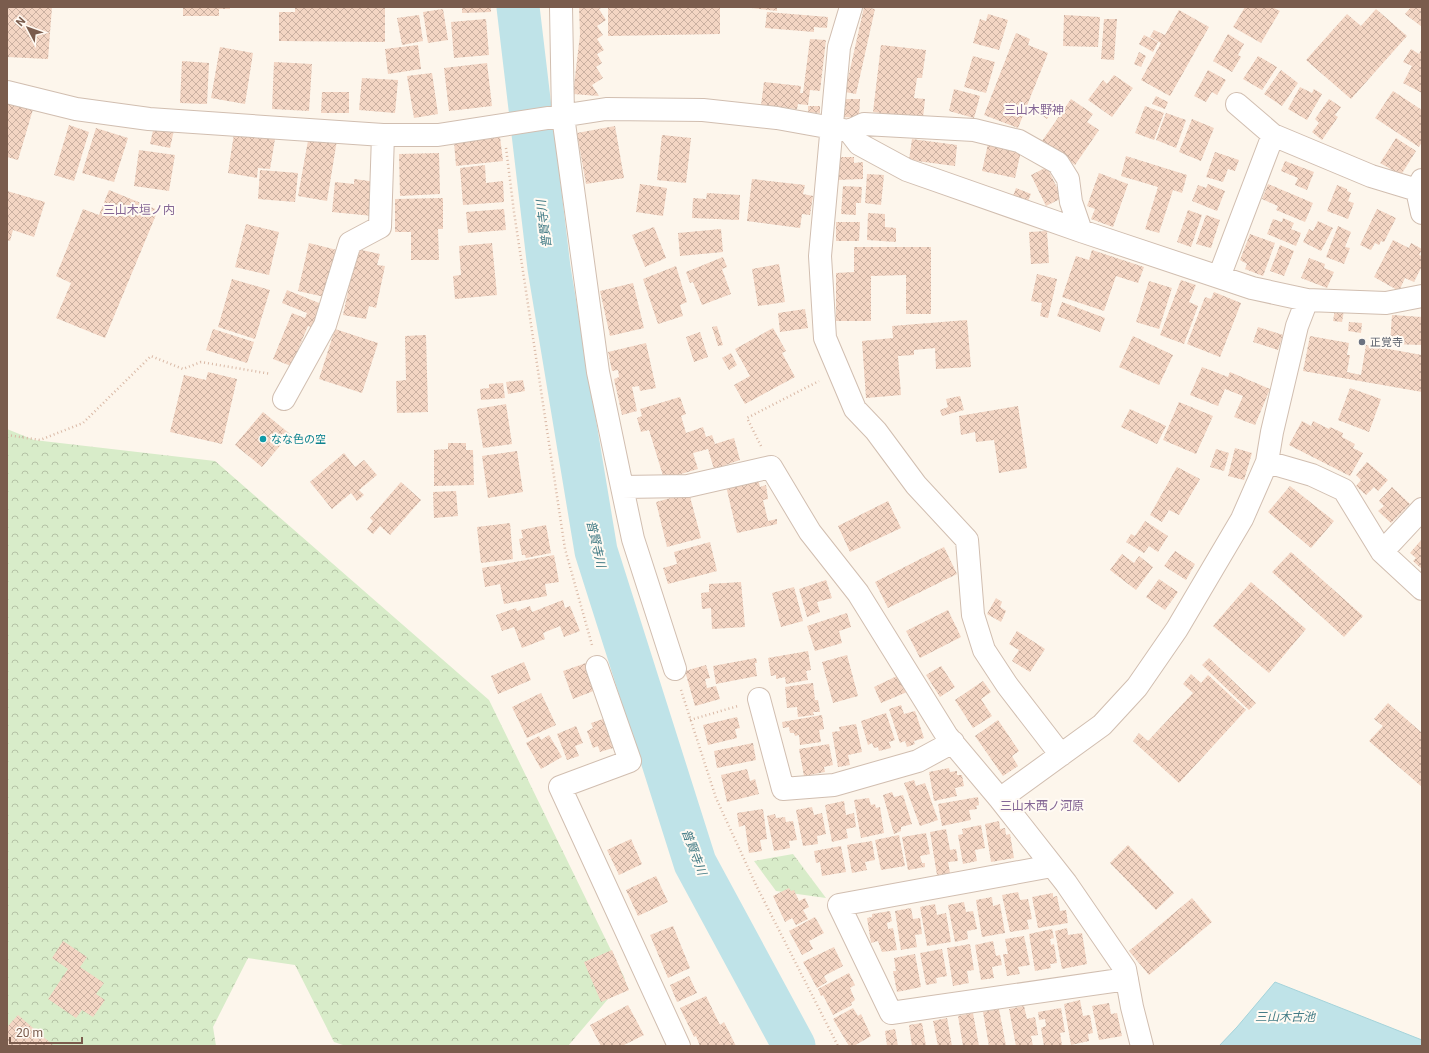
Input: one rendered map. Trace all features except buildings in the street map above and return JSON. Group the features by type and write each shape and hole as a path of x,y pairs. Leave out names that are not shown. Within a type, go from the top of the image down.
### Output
{"street":[{"path":"561,7 560,116 598,372 633,539 675,669"},
{"path":"851,7 839,47 840,129 820,256 825,338 855,409 876,431 916,485 967,540 973,615 984,650 1007,685 1061,755"},
{"path":"7,92 76,109 149,119 382,135 438,135 606,109 703,110 777,118 840,129 864,124 974,130 1019,141 1058,163 1068,179 1071,202 1081,231"},
{"path":"1237,104 1273,135 1371,176 1420,185 1422,213"},
{"path":"840,129 859,144 907,170 1081,231 1252,288 1306,300 1386,303 1422,296"},
{"path":"284,399 325,325 350,243 380,227 382,135"},
{"path":"1219,277 1273,135"},
{"path":"1000,799 1102,725 1137,687 1177,629 1242,519 1267,462 1272,432 1297,326 1306,300"},
{"path":"1267,462 1312,475 1344,490 1382,552 1422,589"},
{"path":"622,487 688,486 771,466 810,532 858,593 953,742 1052,866 1124,969 1142,1046"},
{"path":"1382,552 1422,509"},
{"path":"597,667 630,761 560,787 679,1046"},
{"path":"759,700 783,789 834,785 918,761 953,742"},
{"path":"1052,866 839,906 891,1013 1126,979"}],"path":[{"path":"504,125 510,166 514,212 565,549 597,667"},
{"path":"7,435 40,440 83,423 151,356 183,369 201,362 296,378"},
{"path":"771,466 747,418 839,371"},
{"path":"675,669 716,798 756,885 838,1046"},
{"path":"690,720 759,700"}],"green space":[{"path":"7,429 34,440 215,461 489,700 625,979 568,1046 346,1046 334,1042 295,965 248,958 213,1027 216,1046 7,1046"},
{"path":"793,854 826,898 776,891 754,861"}],"water":[{"name":"三山木古池","path":"1275,982 1422,1040 1422,1046 1219,1046"}],"waterway":[{"name":"普賢寺川","path":"518,7 549,268 596,551 695,863 794,1046"}],"place":[{"name":"正覚寺","path":"1362,342"},
{"name":"なな色の空","path":"263,439"}],"district":[{"name":"三山木野神","path":"1034,110"},
{"name":"三山木垣ノ内","path":"139,210"},
{"name":"三山木西ノ河原","path":"1042,806"}]}
